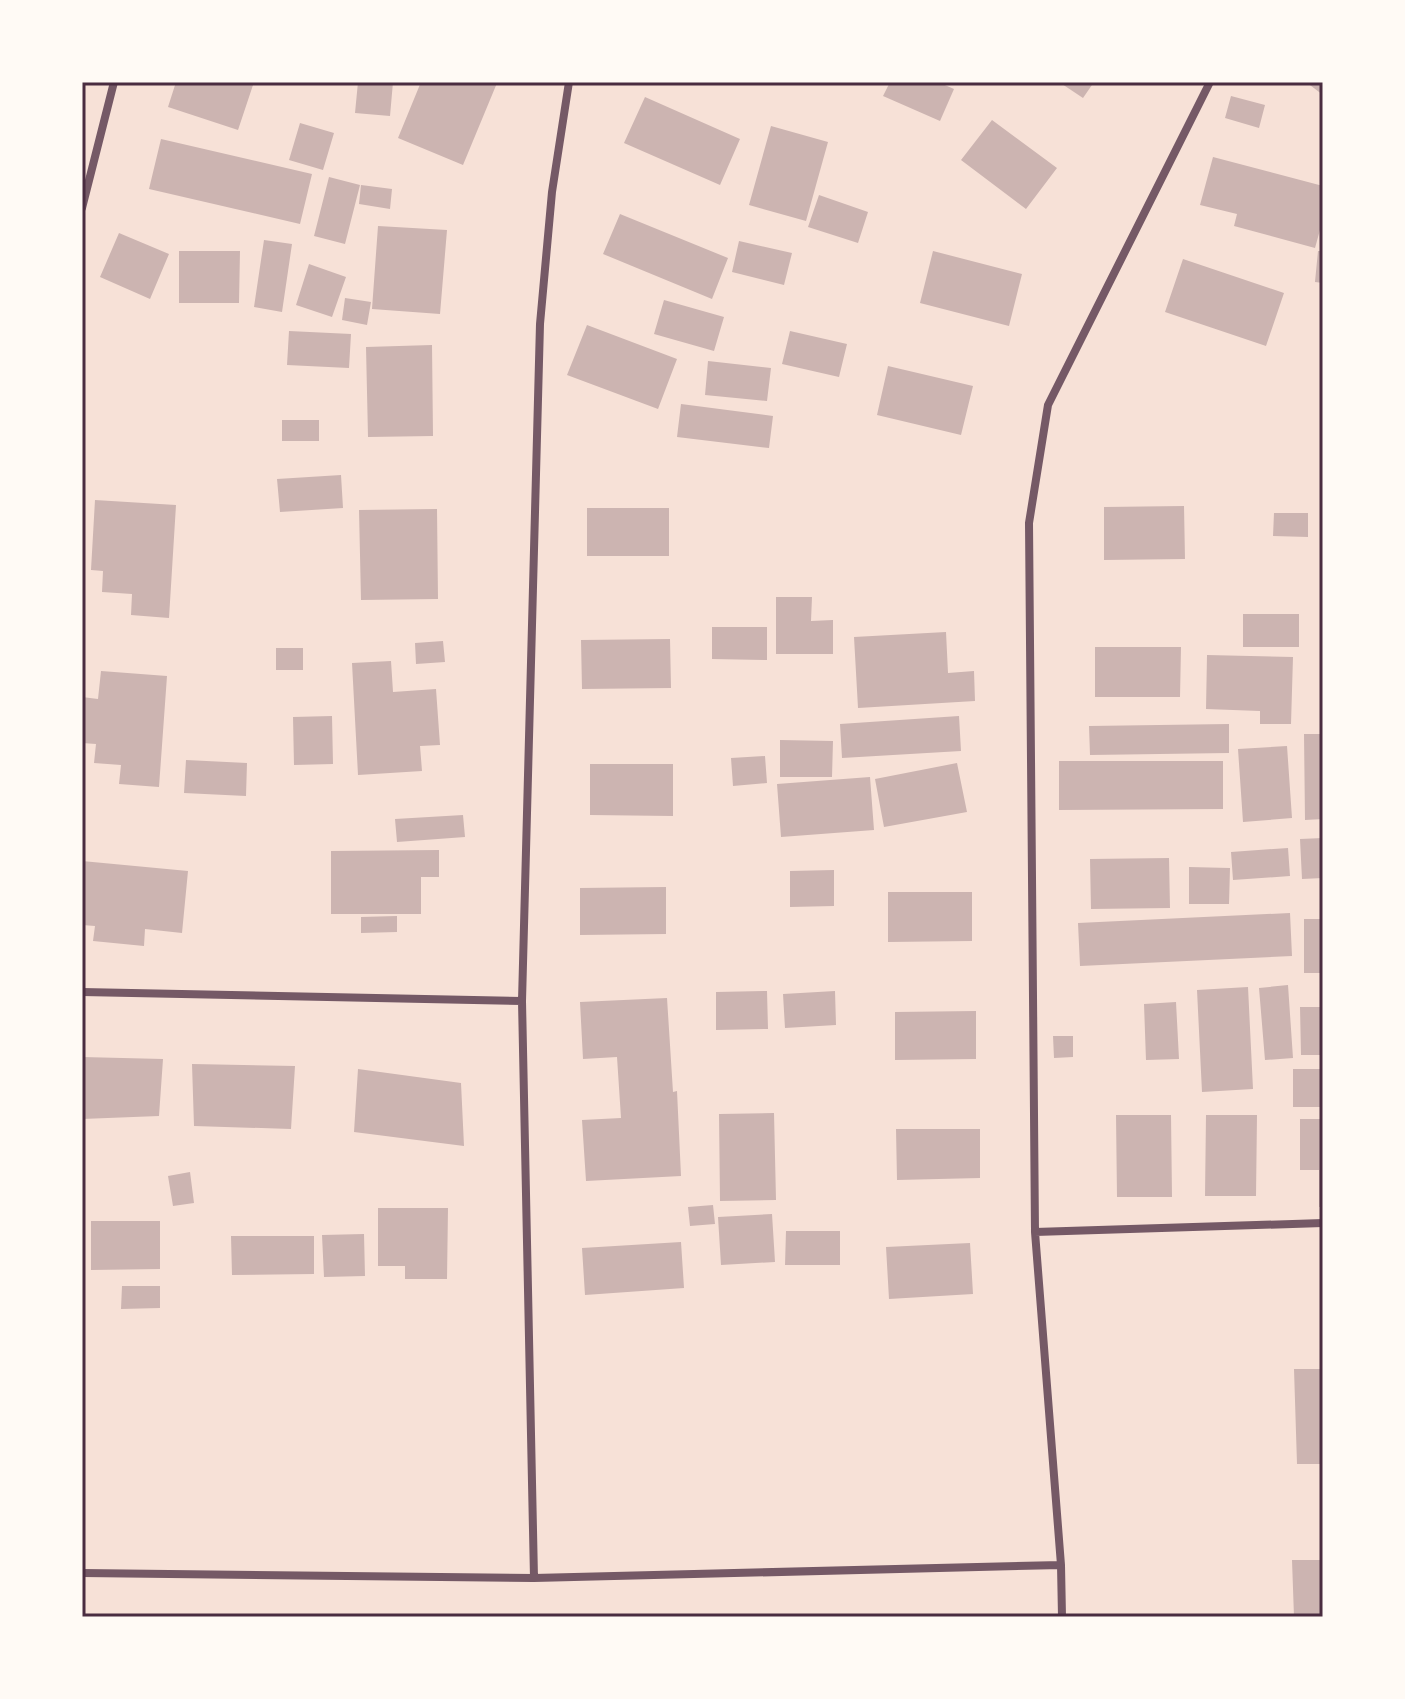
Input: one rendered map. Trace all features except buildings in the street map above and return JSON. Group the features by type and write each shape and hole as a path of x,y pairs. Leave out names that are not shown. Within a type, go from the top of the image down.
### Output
{"street":[{"path":"82,208 114,82"},
{"path":"534,1578 522,1001 540,324 552,192 569,82"},
{"path":"1062,1617 1061,1565 1035,1232 1029,523 1048,405 1210,82"},
{"path":"82,992 522,1001"},
{"path":"1035,1232 1323,1223"},
{"path":"82,1573 534,1578 1061,1565"}]}
